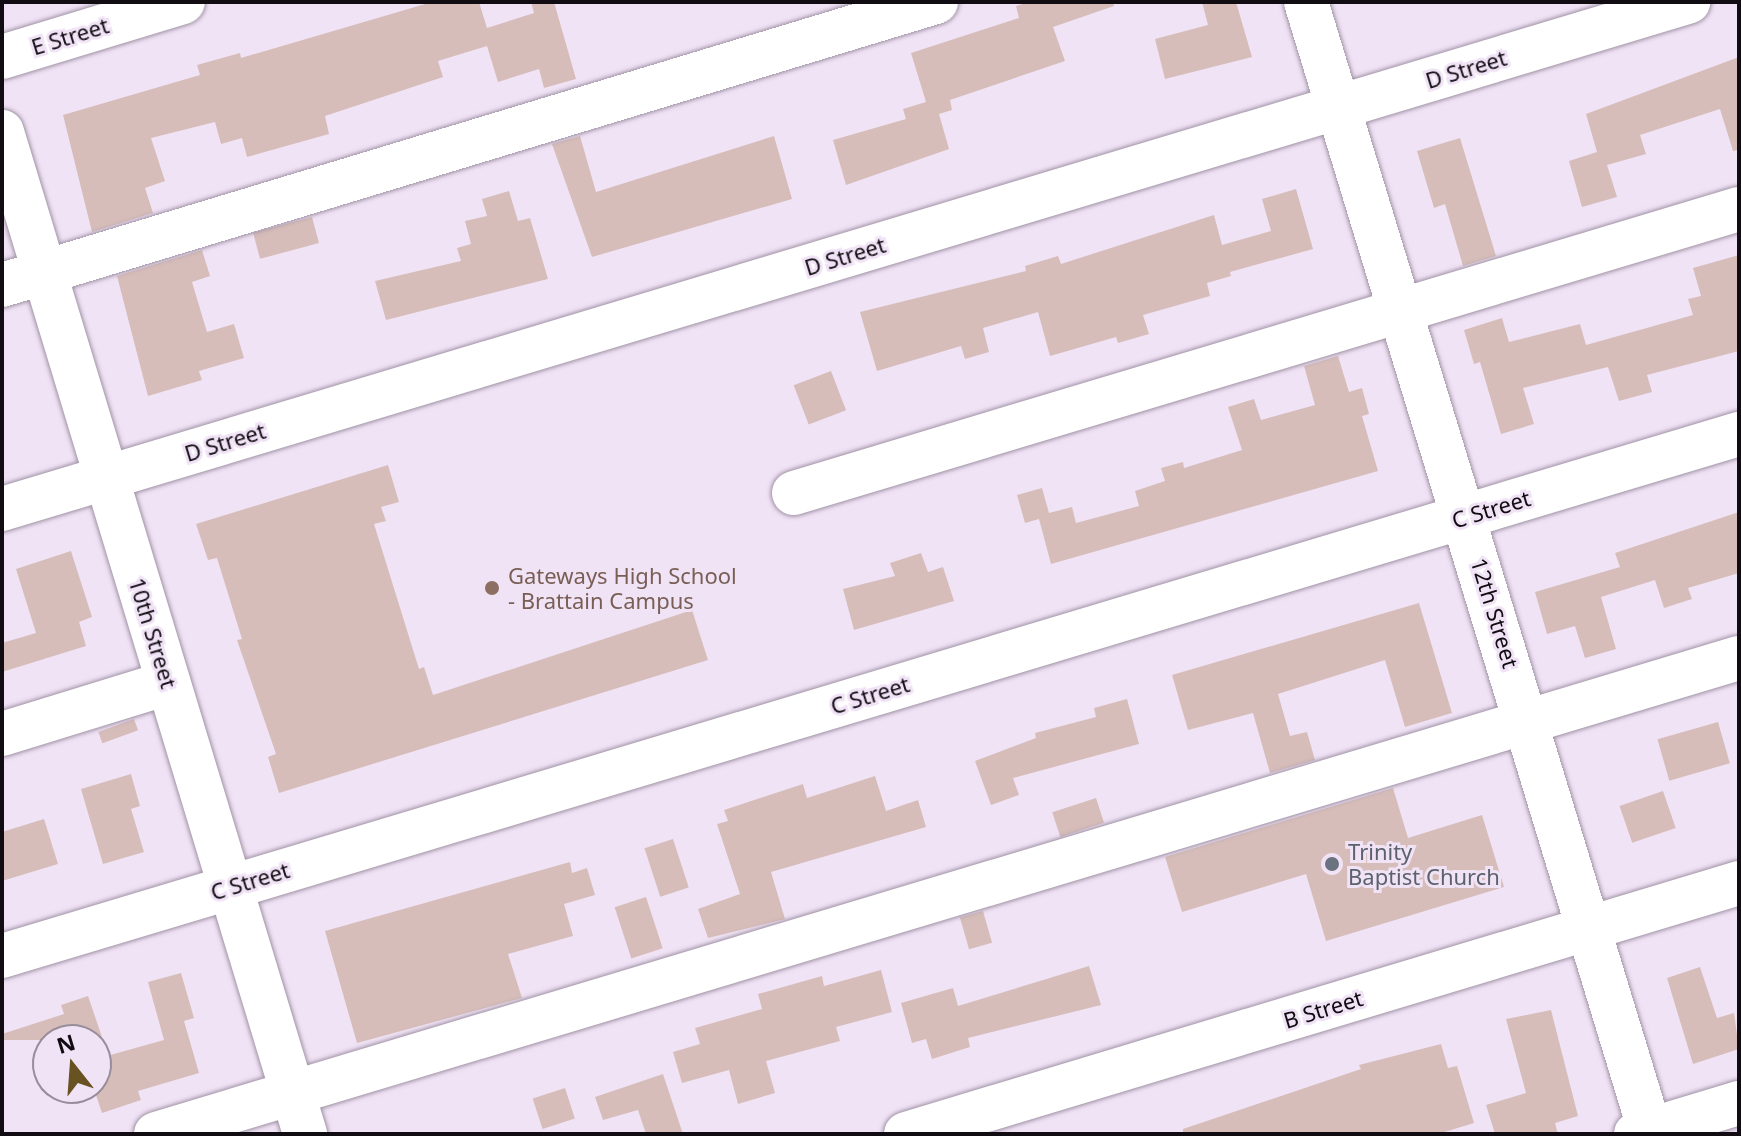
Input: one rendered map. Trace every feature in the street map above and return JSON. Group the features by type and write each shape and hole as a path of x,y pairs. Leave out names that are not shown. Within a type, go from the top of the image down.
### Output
{"street":[{"name":"E Street","path":"2,57 183,2"},
{"path":"2,285 936,2"},
{"name":"12th Street","path":"1306,2 1590,928 1645,1133"},
{"name":"D Street","path":"2,509 1688,2"},
{"name":"10th Street","path":"2,132 305,1134"},
{"path":"794,493 1739,209"},
{"name":"C Street","path":"2,956 1739,434"},
{"path":"156,1134 1739,658"},
{"path":"2,734 168,683"},
{"name":"B Street","path":"906,1134 1739,883"},
{"path":"1645,1133 1739,1103"}],"building":[{"path":"432,2 479,2 487,28 534,13 531,2 554,2 576,79 544,88 539,69 498,82 487,46 438,61 443,77 325,116 329,134 247,157 242,138 221,144 215,122 151,138 165,181 145,188 153,213 92,232 63,115 200,75 197,65 240,53 241,58"},
{"path":"1029,2 1113,2 1114,6 1053,27 1065,61 950,100 952,110 939,114 949,149 846,185 833,140 906,119 903,109 926,102 911,53 1019,18 1016,6"},
{"path":"1202,2 1236,2 1252,57 1165,79 1155,39 1208,25"},
{"path":"1739,57 1739,150 1733,151 1720,109 1640,135 1646,154 1607,165 1617,197 1582,207 1569,161 1597,152 1586,114"},
{"path":"580,136 596,192 774,136 792,199 592,257 552,144"},
{"path":"1460,138 1496,256 1463,266 1445,204 1434,208 1417,151"},
{"path":"1296,189 1313,249 1230,272 1231,276 1207,283 1210,296 1143,315 1149,334 1118,343 1116,337 1050,356 1038,312 983,328 989,352 965,359 961,346 877,371 860,312 1026,271 1025,266 1058,256 1061,264 1214,215 1222,245 1271,231 1262,199"},
{"path":"509,191 518,221 530,218 548,279 386,320 375,281 461,261 457,248 471,244 465,221 487,216 482,199"},
{"path":"312,217 319,243 260,259 253,233"},
{"path":"202,250 210,276 192,282 207,332 234,324 244,358 199,371 202,380 148,396 117,276"},
{"path":"1739,255 1739,351 1647,375 1652,392 1619,401 1608,367 1523,388 1534,424 1501,434 1480,362 1474,364 1464,330 1502,318 1509,342 1580,324 1586,345 1693,315 1688,299 1701,296 1693,268"},
{"path":"1338,356 1349,392 1362,388 1369,414 1362,416 1378,471 1051,564 1039,519 1025,523 1017,495 1042,488 1049,513 1072,507 1076,523 1139,506 1135,491 1165,481 1161,468 1183,462 1184,468 1242,450 1228,407 1254,399 1261,420 1315,405 1304,366"},
{"path":"831,371 846,410 809,425 794,385"},
{"path":"388,465 399,502 381,507 386,521 374,524 419,669 424,667 433,695 692,610 708,660 279,793 268,757 276,754 237,640 242,639 217,558 208,560 196,524"},
{"path":"1739,512 1739,573 1688,588 1692,599 1664,608 1655,580 1601,597 1616,649 1585,658 1575,626 1547,634 1535,592 1620,567 1615,553"},
{"path":"71,551 92,617 79,622 86,646 2,672 2,643 36,633 16,569"},
{"path":"921,553 928,572 943,567 954,601 854,630 843,589 895,576 890,563"},
{"path":"1419,603 1452,713 1405,727 1385,660 1278,694 1290,736 1307,732 1315,760 1270,773 1253,713 1188,730 1172,675"},
{"path":"1127,699 1139,744 1013,778 1019,795 991,805 975,761 1036,738 1035,733 1096,717 1094,708"},
{"path":"134,719 138,730 102,743 98,732"},
{"path":"1718,722 1730,763 1669,781 1657,739"},
{"path":"131,774 140,806 131,809 144,852 103,864 81,789"},
{"path":"875,776 886,811 918,800 926,827 771,872 785,919 708,938 698,909 740,894 717,824 728,821 724,810 803,784 807,798"},
{"name":"Trinity Baptist Church","path":"1393,788 1408,838 1482,815 1504,887 1326,941 1306,874 1182,912 1165,857"},
{"path":"1663,791 1676,828 1632,843 1620,806"},
{"path":"1096,798 1104,823 1060,837 1052,812"},
{"path":"44,819 58,864 2,881 2,832"},
{"path":"673,839 689,888 660,897 644,848"},
{"path":"570,862 572,873 587,868 595,895 564,904 573,936 508,954 522,998 357,1043 325,931"},
{"path":"646,897 663,948 631,959 615,907"},
{"path":"983,911 992,943 969,949 960,918"},
{"path":"1089,966 1101,1005 968,1038 970,1047 932,1059 926,1039 912,1043 901,1003 953,988 958,1006"},
{"path":"1700,967 1717,1018 1734,1013 1739,1049 1693,1064 1667,978"},
{"path":"881,970 892,1012 836,1027 840,1041 766,1061 775,1093 738,1104 729,1070 682,1083 673,1052 700,1044 695,1028 762,1009 758,994 822,976 824,986"},
{"path":"181,973 194,1018 184,1021 199,1073 138,1091 141,1100 102,1113 99,1104 112,1104 112,1055 164,1040 148,982"},
{"path":"88,996 98,1024 33,1024 64,1014 61,1005"},
{"path":"1551,1010 1578,1116 1555,1123 1558,1134 1495,1134 1486,1105 1526,1093 1506,1019"},
{"path":"32,1024 32,1040 2,1040 2,1034"},
{"path":"1441,1044 1448,1068 1457,1066 1474,1123 1438,1134 1183,1134 1183,1129 1361,1069 1359,1065"},
{"path":"663,1074 683,1134 646,1134 638,1110 603,1120 595,1097"},
{"path":"565,1088 575,1118 543,1129 533,1099"}],"place":[{"name":"Gateways High School - Brattain Campus","path":"492,588"},
{"name":"Trinity Baptist Church","path":"1332,864"}]}
